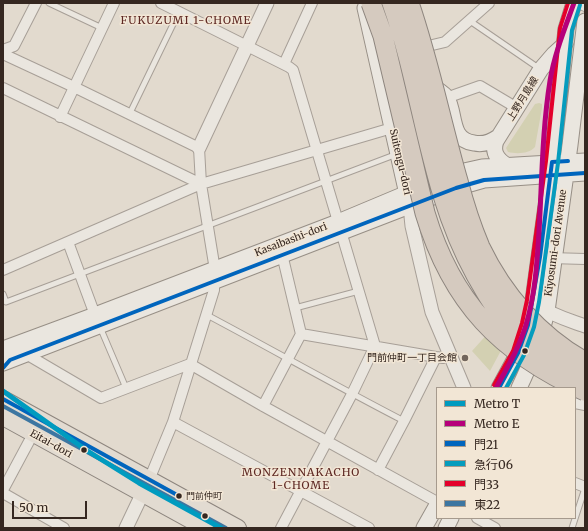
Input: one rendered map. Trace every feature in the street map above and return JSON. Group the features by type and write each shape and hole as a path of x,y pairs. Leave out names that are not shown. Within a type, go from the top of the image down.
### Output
{"highway":[{"path":"371,3 382,36 425,213 434,242 456,286 475,312 510,347 552,375 585,391"},
{"path":"392,3 403,36 436,174 456,233 470,262 495,305 514,327 552,358 585,378"},
{"path":"409,3 430,74 464,204 488,263 507,292 527,316 562,347 585,362"},
{"path":"409,95 448,271"}],"main road":[{"name":"Suitengu-dori","path":"363,3 398,154 412,196"},
{"path":"413,3 432,86 455,173"},
{"name":"Kiyosumi-dori Avenue","path":"500,387 518,353 528,325 533,301 551,169 566,29 574,3"},
{"name":"Kiyosumi-dori Avenue","path":"519,387 536,351 547,311 585,22"},
{"name":"上野月島線","path":"498,137 541,69 565,44"},
{"path":"412,196 422,184 423,170 421,149 414,112 416,93 428,66"},
{"path":"432,86 446,98 456,129 461,137 470,143 481,144 492,141 498,137"},
{"path":"498,137 495,145 495,153 497,158 506,165"},
{"name":"Kasaibashi-dori","path":"412,196 456,188 484,180 551,169 567,168 585,161"},
{"name":"Kasaibashi-dori","path":"5,360 98,321 340,228 412,196 455,173 482,167 506,165 551,169"},
{"name":"Kasaibashi-dori","path":"567,168 585,173"},
{"name":"Kasaibashi-dori","path":"5,360 26,354 98,321"},
{"name":"Eitai-dori","path":"3,399 145,487 205,528"},
{"name":"Eitai-dori","path":"3,417 33,434 145,487 238,528"},
{"path":"424,528 436,507"},
{"path":"446,528 450,519"}],"street":[{"path":"3,50 14,46 36,3"},
{"path":"60,117 114,3"},
{"path":"161,3 284,64 293,70 296,75 316,149 375,346 352,394 281,528"},
{"path":"126,528 173,422 190,364 213,296 215,276 201,184 199,148 266,3"},
{"path":"284,64 312,3"},
{"path":"424,47 445,42 489,3"},
{"path":"579,3 585,6"},
{"path":"3,54 199,148"},
{"path":"446,98 480,86 517,108"},
{"path":"3,88 60,117 201,184"},
{"path":"3,270 201,184 316,149 392,128"},
{"name":"Suitengu-dori","path":"412,196 412,226 432,312 449,356 464,387"},
{"path":"68,242 98,321"},
{"path":"263,406 301,334 280,250"},
{"path":"540,258 585,259"},
{"path":"533,301 547,311 585,326"},
{"path":"301,334 436,357 443,358 449,356"},
{"path":"26,354 102,398 190,364"},
{"path":"378,470 436,357"},
{"path":"190,364 436,501"},
{"path":"173,422 369,528"},
{"path":"3,490 33,434"},
{"path":"576,484 585,488"},
{"path":"3,493 60,527"},
{"path":"479,519 494,528"}],"lane":[{"path":"49,3 102,28"},
{"path":"129,115 179,12"},
{"path":"470,21 541,69"},
{"path":"3,294 6,302 398,154"},
{"path":"295,308 359,291"},
{"path":"207,315 404,421"},
{"path":"98,321 126,388"},
{"path":"576,516 585,488"}],"shaded area":[{"path":"535,104 542,104 542,108 535,147 522,153 508,152 506,148"},
{"path":"508,311 512,330 490,371 472,351"}],"metro line":[{"name":"E","path":"497,387 520,342 532,302 539,232 547,100 557,51 574,3"},
{"name":"T","path":"3,391 86,450 139,483 221,528"}],"transit line":[{"name":"門33","path":"494,385 513,351 522,323 527,300 546,161 560,28 568,3"},
{"name":"急行06","path":"507,387 524,355 534,327 539,302 558,163 572,30 580,5"},
{"name":"門21","path":"500,387 518,353 528,325 540,257 552,162 568,161"},
{"name":"門21","path":"3,368 10,360 456,188 484,180 585,173"},
{"name":"門21","path":"3,399 179,496"},
{"name":"東22","path":"3,406 226,528"}],"place":[{"name":"門前仲町一丁目会館","path":"465,358"},
{"name":"門前仲町","path":"179,496"}],"district":[{"name":"FUKUZUMI 1-CHOME","path":"186,21"},
{"name":"MONZENNAKACHO 1-CHOME","path":"301,479"}]}
